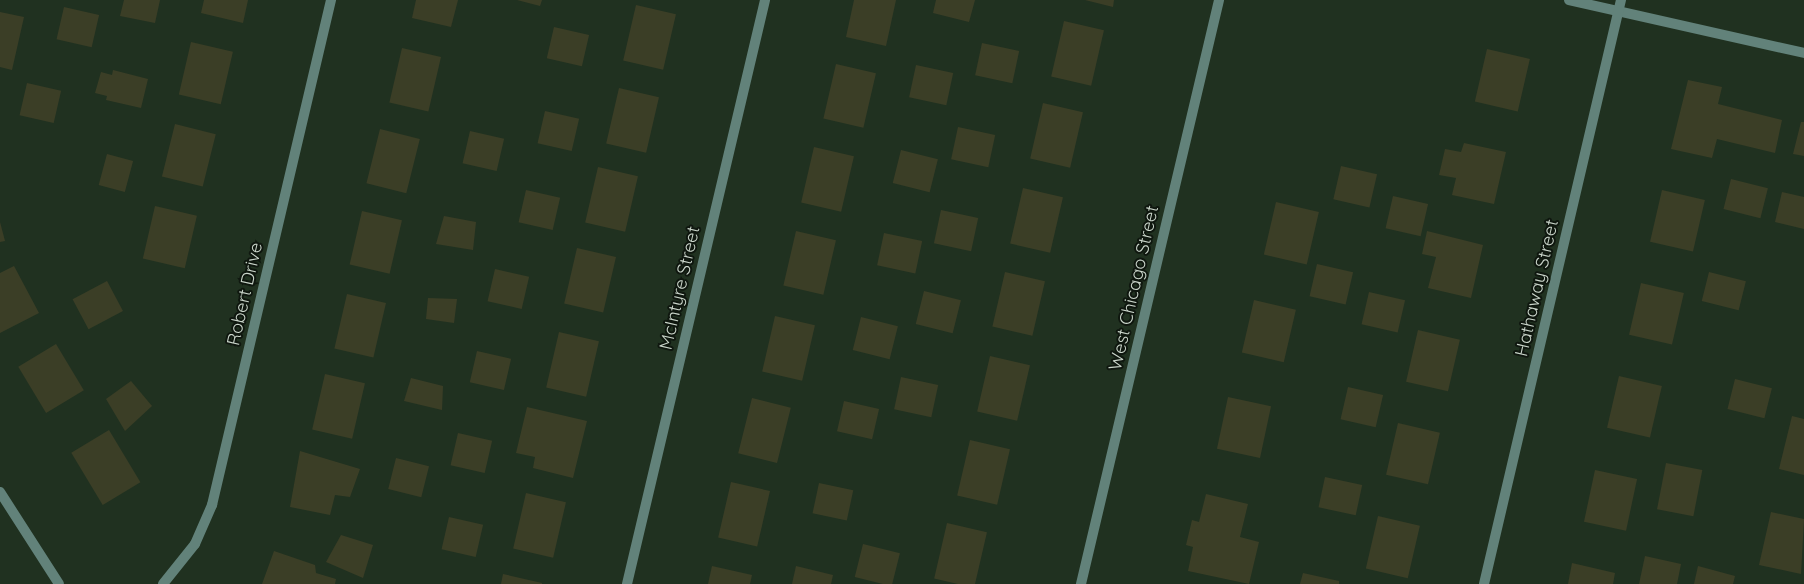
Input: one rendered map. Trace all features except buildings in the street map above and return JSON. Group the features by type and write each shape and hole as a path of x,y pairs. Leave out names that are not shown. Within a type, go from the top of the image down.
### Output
{"street":[{"name":"Robert Drive","path":"163,584 195,544 212,505 331,0"},
{"name":"McIntyre Street","path":"627,584 765,0"},
{"name":"West Chicago Street","path":"1081,584 1219,0"},
{"path":"1569,0 1804,54"},
{"name":"Hathaway Street","path":"1484,584 1621,0"},
{"path":"0,492 58,584"}]}
